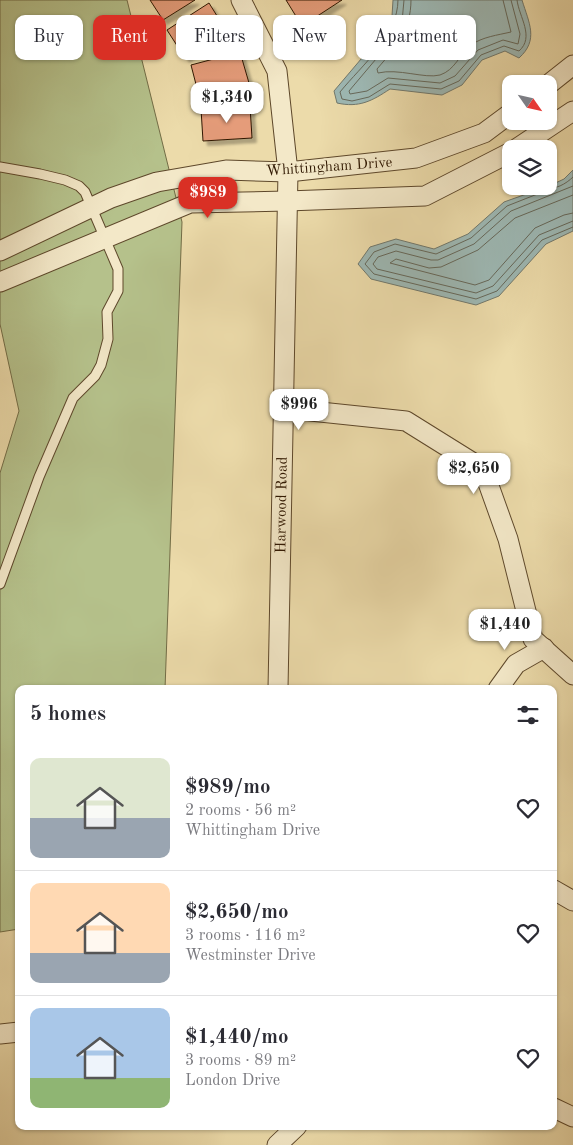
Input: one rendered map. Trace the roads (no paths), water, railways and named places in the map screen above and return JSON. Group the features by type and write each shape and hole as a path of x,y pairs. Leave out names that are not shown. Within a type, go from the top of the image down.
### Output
{"street":[{"name":"Harwood Road","path":"241,0 278,71 288,172 278,685"},
{"path":"558,77 573,65"},
{"path":"530,140 573,111"},
{"name":"Whittingham Drive","path":"0,251 91,208 157,182 226,170 288,172 416,158 484,133 502,120"},
{"name":"Whittingham Drive","path":"0,282 190,202 287,202 425,196 502,157"},
{"path":"282,408 406,421 483,469 508,539 533,639 573,675"},
{"path":"501,685 516,664 544,648"},
{"path":"557,892 573,901"},
{"path":"0,1034 15,1032"},
{"path":"557,1109 573,1117"},
{"path":"276,1145 293,1130"}],"lane":[{"path":"0,167 16,168 65,180 85,192 103,239 118,269 118,290 107,312 108,339 105,354 95,376 73,398 39,476 0,584"}],"water":[{"path":"393,0 522,0 531,31 531,38 529,45 519,58 505,51 482,60 462,85 442,95 390,89 377,97 359,104 337,103 334,91 360,60 476,60 476,15 392,15"},
{"path":"573,170 573,231 546,244 499,296 476,305 371,279 358,264 370,247 396,239 434,249 468,234 504,202 524,195 557,195 557,182 564,179"}]}
